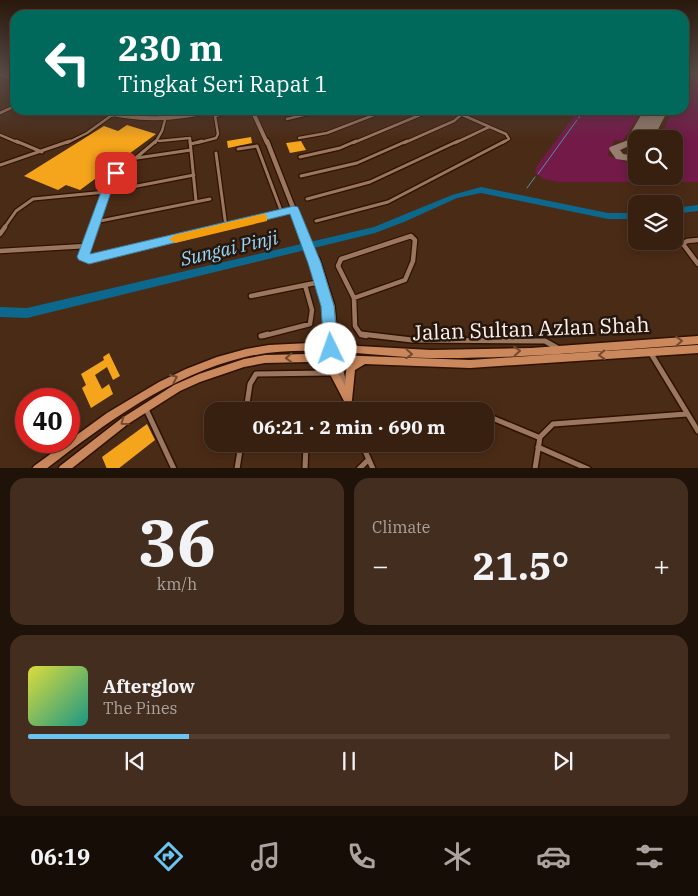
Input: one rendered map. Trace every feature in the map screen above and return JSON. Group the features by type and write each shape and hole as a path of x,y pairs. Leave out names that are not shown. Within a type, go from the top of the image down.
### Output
{"main road":[{"path":"310,348 333,333 360,351"},
{"name":"Jalan Sultan Azlan Shah","path":"63,468 145,407 199,378 235,365 265,359 307,358 335,352 468,354 698,340"},
{"name":"Jalan Sultan Azlan Shah","path":"37,468 130,403 164,383 194,370 248,352 310,348 371,360 470,364 698,348"},
{"path":"307,358 328,367 334,373 348,400"},
{"path":"348,400 351,368 358,363 371,360"}],"street":[{"path":"0,165 42,153 83,135 112,115 146,121 165,120 190,115"},
{"path":"154,119 179,115"},
{"path":"191,144 216,138 218,134 215,116 219,115"},
{"path":"256,115 305,234 332,306 335,352 348,400"},
{"path":"287,119 303,115"},
{"path":"299,138 328,133 374,115"},
{"path":"300,156 340,148 420,115"},
{"path":"301,176 357,163 454,121 461,115 506,134 509,139 388,202 316,221"},
{"path":"127,119 165,120 174,116"},
{"path":"158,141 165,120"},
{"path":"307,199 370,182 489,127"},
{"path":"0,135 42,153"},
{"path":"196,201 190,138 158,141 116,173 106,192 83,257 89,259 295,209"},
{"path":"238,149 257,146 282,213"},
{"path":"137,158 192,150"},
{"path":"216,153 226,227"},
{"path":"0,234 16,211 33,199 106,192 194,175"},
{"path":"95,222 210,199"},
{"path":"354,298 406,280 410,272 415,245 415,240 411,236 341,259 339,262 338,266 354,298 356,326 361,335 412,340 545,340 558,349"},
{"path":"698,240 686,241 683,244 698,264"},
{"path":"0,251 86,246"},
{"path":"251,296 323,281"},
{"path":"261,336 310,324 313,314 305,285"},
{"path":"650,352 698,431"},
{"path":"247,402 250,384 256,374 334,373"},
{"path":"145,407 174,468"},
{"path":"536,468 538,438 544,428 553,424 688,414"},
{"path":"494,419 538,438"},
{"path":"538,447 588,468"},
{"path":"237,468 240,452"},
{"path":"305,468 306,452"},
{"path":"365,452 373,468"},
{"path":"359,468 368,460"}],"shaded area":[{"path":"689,95 698,95 698,182 683,182 683,130 663,130 671,115 689,115"},
{"path":"575,115 639,116 630,130 628,130 623,141 615,140 607,155 628,163 628,182 558,182 544,179 535,173 536,167"}],"building":[{"path":"127,125 156,134 80,190 66,185 58,190 24,176 104,126 118,131"},
{"path":"251,137 252,143 228,148 227,141"},
{"path":"301,141 306,150 290,153 286,143"},
{"path":"109,353 120,376 113,380 107,367 95,375 102,389 109,384 113,394 91,408 82,388 86,385 81,374 104,360 103,357"},
{"path":"147,424 155,440 119,468 107,468 102,457"}],"waterway":[{"path":"538,174 577,120"},
{"path":"527,188 535,177"},
{"name":"Sungai Pinji","path":"0,312 27,313 375,230 441,202 468,192 481,190 608,216 628,216"},
{"name":"Sungai Pinji","path":"683,210 698,208"}],"taxiway":[{"path":"644,115 647,117 648,123"},
{"path":"628,143 614,149 620,157 628,158"}],"runway":[{"path":"645,130 653,115"}],"slow traffic":[{"path":"175,239 263,218"}],"route":[{"path":"116,173 106,192 83,257 89,259 258,220 294,209 328,306 331,349"}]}
